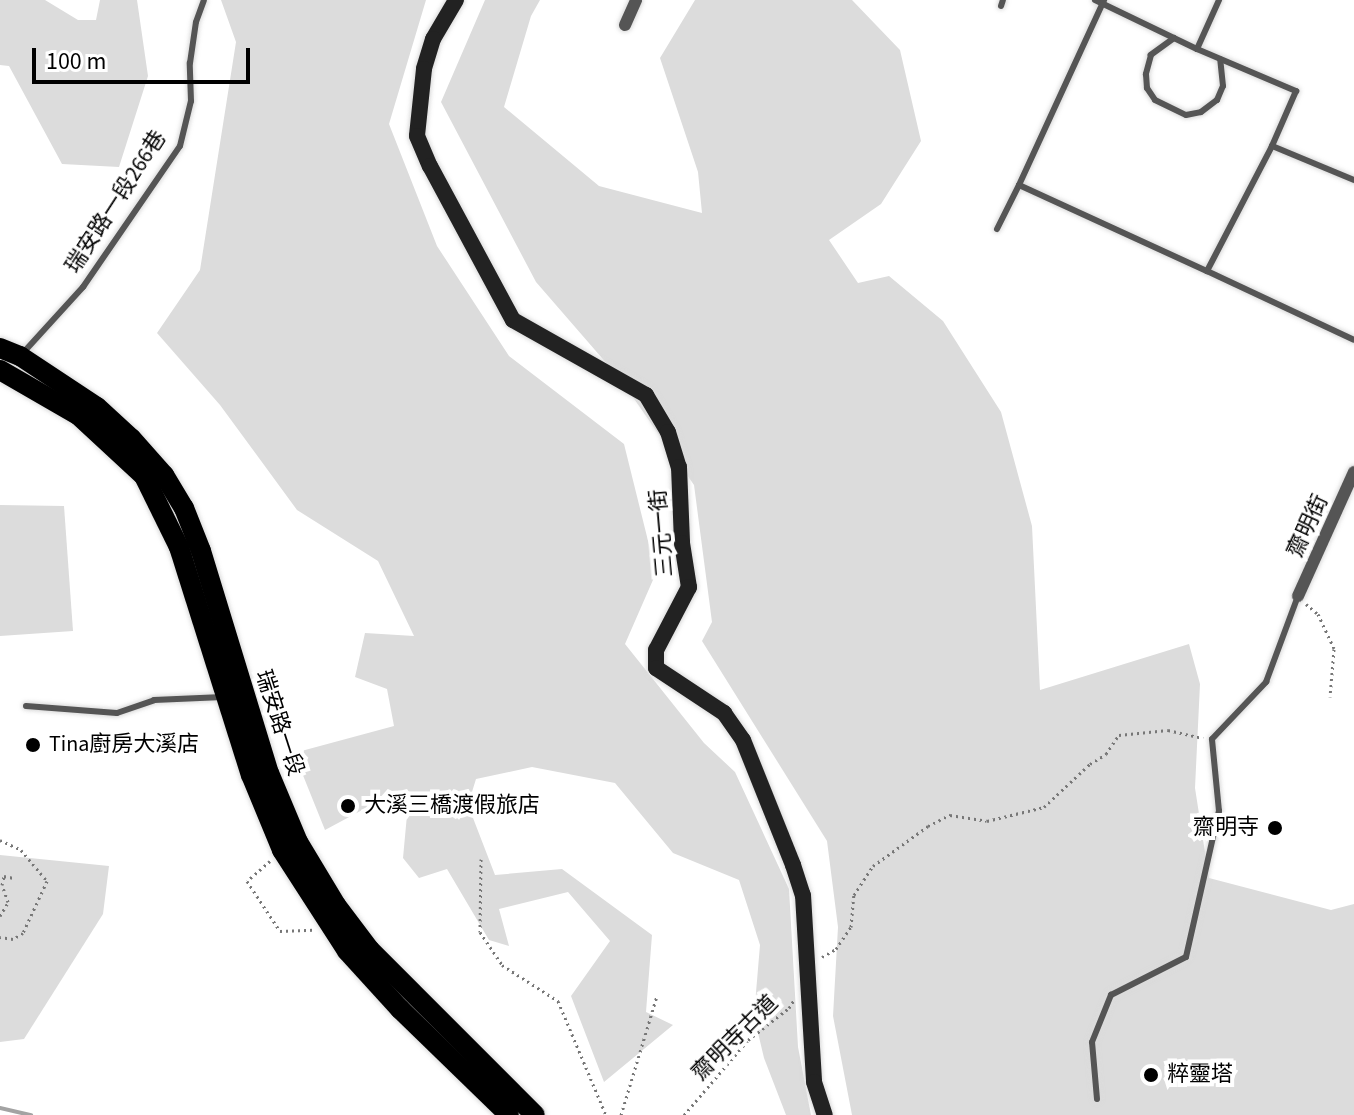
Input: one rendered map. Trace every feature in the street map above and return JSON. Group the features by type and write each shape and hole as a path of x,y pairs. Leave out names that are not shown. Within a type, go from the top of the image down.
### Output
{"main road":[{"name":"瑞安路一段","path":"0,348 20,356 97,407 131,438 164,475 184,508 201,551 251,775 282,850 332,929 400,1009 509,1115"},
{"name":"瑞安路一段","path":"0,370 78,415 144,476 179,547 234,694 298,842 336,905 380,960 535,1115"}],"street":[{"name":"三元一街","path":"456,0 433,39 424,69 417,136 513,320 646,395 663,421 679,467 682,543 689,587 656,650 656,668 724,713 743,740 803,895 805,976 814,1082 825,1115"},
{"path":"625,25 636,0"},
{"name":"齋明街","path":"1298,596 1354,472"}],"lane":[{"name":"瑞安路一段266巷","path":"20,356 83,287 180,146 191,101 190,63 196,22 204,0"},
{"path":"1197,49 1219,0"},
{"path":"997,229 1101,1 1197,49 1296,91 1272,146 1207,271"},
{"path":"1174,38 1151,55 1146,74 1147,88 1155,100 1186,115 1201,112 1217,100 1223,86 1220,59"},
{"path":"1272,146 1354,180"},
{"path":"1019,185 1354,340"},
{"path":"1097,1099 1092,1042 1111,995 1186,957 1219,811 1212,739 1266,682 1298,596"},
{"path":"26,706 117,713 154,700 234,694"}],"path":[{"path":"1298,596 1318,614 1334,649 1330,697"},
{"name":"齋明寺古道","path":"684,1115 748,1040 789,1008 805,976 824,955 836,949 851,927 854,895 873,866 928,826 950,815 987,821 1044,807 1090,764 1106,754 1119,735 1168,730 1212,739"},
{"path":"0,840 21,850 47,881 23,933 13,939 0,937"},
{"path":"282,850 247,881 280,931 332,929"},
{"path":"481,859 480,932 502,965 558,1001 606,1115"},
{"path":"0,916 8,902 2,885 4,876 14,878"},
{"path":"621,1115 657,996"}],"shaded area":[{"path":"0,0 45,0 78,20 96,20 100,0 137,0 148,76 119,167 62,164 9,66 0,65"},
{"path":"221,0 426,0 389,124 437,246 509,356 624,444 656,573 625,644 704,743 735,772 789,889 798,1047 811,1115 786,1115 764,1058 754,1016 760,945 739,880 673,853 615,783 532,767 476,779 468,805 495,875 562,869 652,935 646,1012 673,1025 604,1082 571,996 610,941 568,892 499,909 509,946 489,940 447,869 419,878 403,858 408,804 392,794 325,830 294,753 394,726 387,689 355,677 365,633 414,636 378,561 297,510 220,405 157,333 200,270 236,42"},
{"path":"485,0 540,0 531,16 504,107 599,186 702,213 698,172 660,58 695,0 852,0 900,50 921,141 881,204 829,240 858,283 889,276 943,321 1001,412 1032,526 1040,690 1189,644 1200,684 1195,788 1209,878 1331,910 1354,904 1354,1115 852,1115 833,1016 838,927 827,841 702,641 712,622 694,485 621,380 536,282 441,102"},
{"path":"0,505 64,506 73,631 0,636"},
{"path":"0,855 109,866 103,914 24,1039 0,1042"}],"waterway":[{"path":"0,1108 31,1115"}],"place":[{"name":"Tina廚房大溪店","path":"33,745"},
{"name":"大溪三橋渡假旅店","path":"348,806"},
{"name":"齋明寺","path":"1275,828"},
{"name":"粹靈塔","path":"1151,1075"}]}
